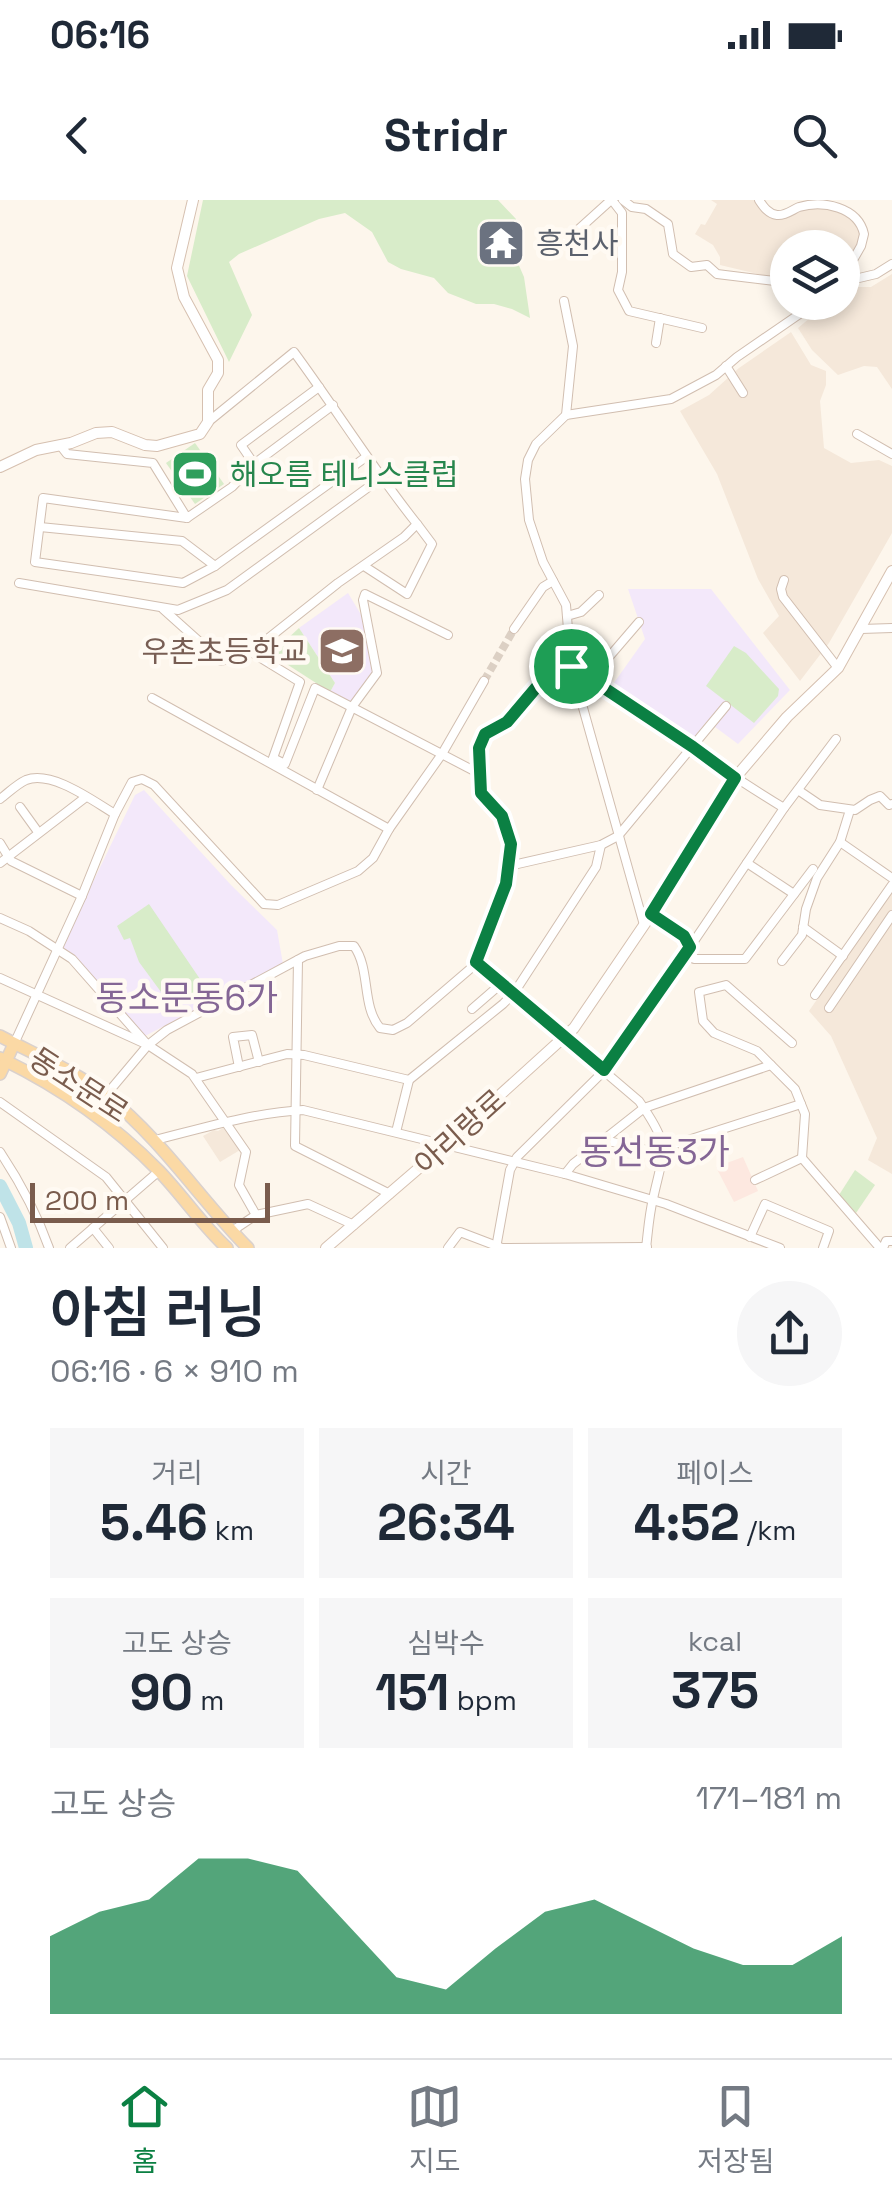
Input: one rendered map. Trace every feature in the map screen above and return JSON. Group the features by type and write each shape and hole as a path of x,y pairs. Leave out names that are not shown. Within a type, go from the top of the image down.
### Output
{"main road":[{"path":"0,467 36,450 96,433 112,432 157,446 200,434 208,422 208,390 218,373 218,360 184,297 177,268 193,200"},
{"name":"아리랑로","path":"326,1248 566,1038 648,920 735,778 788,717 838,668 892,570"},
{"name":"동소문로","path":"0,1036 106,1095 155,1140 248,1248"},
{"path":"0,1074 3,1060 14,1044"},
{"name":"동소문로","path":"3,1060 92,1114 159,1171 222,1246"}],"street":[{"path":"559,247 612,200 622,212 622,272 618,290 628,311 702,328"},
{"path":"623,200 668,224 673,254 691,267 706,265 717,274 770,281"},
{"path":"759,200 777,215 818,203 849,212 864,234 860,247"},
{"path":"860,278 892,264"},
{"path":"564,302 573,346 566,415"},
{"path":"656,343 660,318"},
{"path":"791,320 716,375 672,398 566,415 536,444 525,479 529,520 544,562 566,605 571,666 618,836 648,920 684,936 694,959 746,959 812,869"},
{"path":"208,422 294,352 432,544 407,594 364,566"},
{"path":"726,366 743,393"},
{"path":"254,464 241,445 319,387"},
{"path":"333,405 254,464 232,487 187,518 43,498 35,562 183,583 215,566 366,457"},
{"path":"857,434 892,454"},
{"path":"60,444 67,454 154,462 187,518"},
{"path":"19,583 178,610 227,590 381,478"},
{"path":"163,609 221,661 251,652 417,524"},
{"path":"40,527 182,541 215,566"},
{"path":"517,624 543,586 553,580"},
{"path":"784,580 783,597 838,668"},
{"path":"317,790 352,707 377,673 365,594 448,635"},
{"path":"567,616 581,612 599,596"},
{"path":"590,678 639,622"},
{"path":"861,628 892,628"},
{"path":"251,652 300,682 273,758 285,764 315,688 480,774"},
{"path":"106,1095 148,1045 167,1030 298,960 339,946 354,946 361,956 371,1018 380,1028 393,1030 408,1023 476,962 506,884 511,844 502,816 481,793 479,748 485,734 507,722 556,668 571,666 784,808"},
{"path":"14,1044 132,782 142,779 154,785 264,904 278,905 358,871 373,858 442,754 484,681"},
{"path":"152,698 389,830"},
{"path":"509,866 601,845 618,836 726,706"},
{"path":"496,1247 506,1189 517,1157 604,1070 836,739"},
{"path":"0,800 24,780 42,777 115,814"},
{"path":"798,790 820,805 850,810 880,796 892,804"},
{"path":"0,863 86,797"},
{"path":"20,807 38,832"},
{"path":"782,961 802,935 817,878 840,842 850,810"},
{"path":"840,842 892,882 817,992 832,1005 892,914"},
{"path":"0,843 11,861 82,896"},
{"path":"396,1132 409,1080 514,992 596,866 601,845"},
{"path":"747,862 794,894"},
{"path":"0,918 72,959 148,1045"},
{"path":"803,927 842,956"},
{"path":"298,960 295,1146 390,1194"},
{"path":"448,1248 460,1232 502,1248 648,1248 652,1200 664,1151 644,1108 476,962"},
{"path":"0,978 148,1045 196,1078 246,1152 240,1184 256,1215"},
{"path":"472,1009 502,983"},
{"path":"792,1042 726,985 699,992 703,1021 714,1034 757,1051 796,1089 805,1114 802,1158 887,1242"},
{"path":"239,1066 233,1037 252,1035 259,1062"},
{"path":"196,1078 297,1054 409,1080"},
{"path":"564,1174 644,1108 771,1065"},
{"path":"0,1102 106,1177 163,1248"},
{"path":"604,1140 664,1151 801,1104"},
{"path":"155,1140 296,1110 564,1174 666,1204 780,1248"},
{"path":"0,1152 50,1248"},
{"path":"755,1180 802,1158"},
{"path":"70,1248 159,1171"},
{"path":"232,1231 256,1215 308,1204 354,1225"},
{"path":"750,1237 765,1204 830,1231 823,1248"},
{"path":"0,1218 11,1248"},
{"path":"93,1228 109,1248"}],"shaded area":[{"path":"711,200 757,200 769,215 818,205 848,214 860,230 770,230 770,277 720,265 713,245 695,234 717,204"},
{"path":"892,274 892,389 877,367 864,366 838,375 812,350 798,328 808,320 860,320 860,287 871,287"},
{"path":"791,332 811,365 826,371 820,401 824,448 851,463 879,460 892,466 892,533 829,643 800,681 763,633 779,616 758,579 717,474 680,411 709,395 739,368"},
{"path":"628,589 711,589 790,690 738,744 707,721 691,741 611,687 645,639"},
{"name":"우촌초등학교","path":"348,593 363,618 375,673 351,705 330,692 335,683 299,628"},
{"path":"144,790 277,930 283,964 145,1036 74,956 61,948 135,795"},
{"path":"892,891 892,1174 868,1160 877,1138 831,1036 809,1011"},
{"path":"223,1128 240,1150 220,1162 203,1136"},
{"path":"743,1157 758,1191 734,1202 716,1167"}],"green space":[{"path":"203,200 498,200 516,219 517,261 524,277 530,318 512,309 476,304 448,293 434,278 388,262 372,232 345,213 319,219 229,262 252,315 229,362 187,276"},
{"name":"해오름 테니스클럽","path":"195,443 224,484 195,504 166,463"},
{"path":"299,628 335,683 330,692 271,654"},
{"path":"734,646 746,653 779,689 778,696 754,723 706,686"},
{"path":"149,904 202,982 202,990 192,995 188,984 164,996 139,962 130,938 124,940 117,926"},
{"path":"855,1170 875,1185 856,1213 839,1195"}],"waterway":[{"path":"0,1186 19,1223 26,1248"}],"tunnel":[{"path":"484,681 514,629"}],"place":[{"name":"흥천사","path":"501,243"},
{"name":"해오름 테니스클럽","path":"195,474"},
{"name":"우촌초등학교","path":"342,651"}],"district":[{"name":"동소문동6가","path":"187,998"},
{"name":"동선동3가","path":"655,1152"}],"route":[{"path":"571,666 735,778 651,914 684,936 690,947 604,1070 476,962 506,884 511,844 502,816 481,793 479,748 485,734 507,722 546,676 556,668 571,666"}]}
